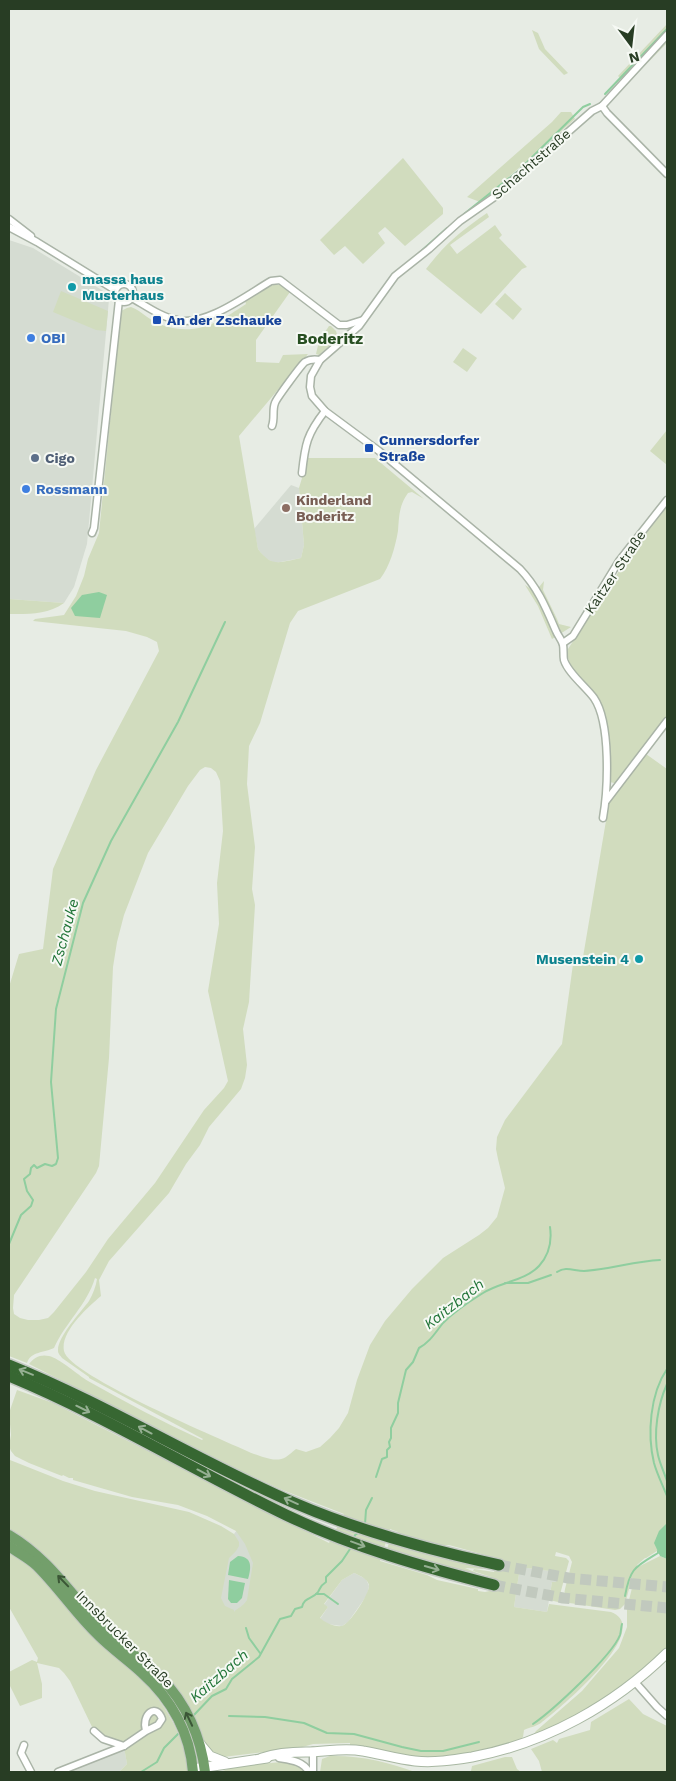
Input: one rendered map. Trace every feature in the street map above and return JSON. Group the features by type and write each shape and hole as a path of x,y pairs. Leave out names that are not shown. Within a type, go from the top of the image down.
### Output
{"highway":[{"path":"9,1365 101,1418 288,1515 331,1534 385,1554 494,1585"},
{"path":"9,1376 41,1384 107,1409 218,1467 293,1503 336,1520 444,1553 499,1565"}],"main road":[{"name":"Innsbrucker Straße","path":"9,1535 42,1560 68,1587 101,1627 160,1677 194,1739 204,1770 193,1771 194,1739"},
{"name":"Innsbrucker Straße","path":"9,1546 36,1565 98,1635 178,1707"},
{"path":"262,1758 296,1751 347,1749 401,1759 435,1762 480,1755 528,1742 569,1724 612,1699 635,1682 667,1653"},
{"path":"194,1739 210,1756 227,1763"},
{"path":"204,1770 227,1763 296,1756 309,1751"},
{"path":"216,1772 227,1763"}],"street":[{"name":"Schachtstraße","path":"320,360 354,332 395,276 460,221 493,198 585,117 602,106 667,35"},
{"path":"602,106 667,174"},
{"path":"9,213 10,225 115,290"},
{"path":"132,298 162,315 175,320 189,322 216,313 271,281 276,280 284,282 339,325 343,336 342,341"},
{"path":"127,284 134,292 132,298 126,302 116,298 115,290 120,285 127,284"},
{"path":"92,533 119,300"},
{"path":"339,325 347,325 363,320"},
{"path":"272,426 274,403 305,362 313,359 320,360 311,376 310,386 312,396 325,411 379,451 520,569 536,588 563,643 564,660 569,669 595,700 602,715 606,751 606,801 603,818"},
{"path":"302,473 304,450 308,437 312,428 325,411"},
{"name":"Kaitzer Straße","path":"563,643 573,636 619,561 667,501"},
{"path":"606,801 667,721"},
{"path":"635,1682 667,1716"},
{"path":"94,1730 108,1742 124,1746"},
{"path":"58,1772 124,1746 146,1731"},
{"path":"24,1744 21,1753 31,1772"},
{"path":"309,1751 310,1771"},
{"path":"279,1758 295,1760 310,1771"}],"shaded area":[{"path":"667,24 667,43 627,84 618,76"},
{"path":"532,30 538,33 545,49 568,73 564,75 539,49"},
{"path":"561,112 571,112 575,119 480,202 467,197 552,122"},
{"path":"403,158 443,208 443,214 405,246 385,227 378,233 385,243 363,264 345,246 334,255 320,240"},
{"path":"487,213 489,217 450,245 457,254 495,225 502,235 499,238 527,267 522,269 481,314 426,269 454,238"},
{"path":"9,240 33,248 105,292 109,299 87,544 74,587 64,603 9,599"},
{"path":"273,285 281,285 290,292 256,340 256,362 279,363 283,355 308,354 239,436 258,549 263,555 277,562 301,558 304,545 299,488 308,458 375,458 424,499 412,492 408,493 405,498 400,511 394,550 387,568 380,579 298,611 290,623 260,723 249,746 247,784 255,847 252,889 255,905 249,1002 243,1029 247,1065 245,1078 241,1089 209,1127 200,1145 169,1193 109,1261 99,1280 101,1296 76,1320 66,1336 64,1351 72,1362 118,1391 150,1407 266,1458 282,1459 296,1449 306,1452 320,1447 330,1438 348,1413 357,1380 370,1345 385,1321 412,1289 443,1258 479,1235 497,1217 505,1188 496,1149 497,1137 505,1120 562,1044 574,957 582,963 609,803 646,754 667,769 667,1523 657,1551 637,1565 638,1567 660,1556 667,1559 667,1649 638,1676 585,1712 532,1737 536,1731 582,1691 619,1648 627,1627 627,1608 634,1580 632,1578 625,1604 620,1609 615,1610 563,1602 572,1562 569,1556 556,1552 555,1556 566,1558 569,1561 558,1602 549,1600 552,1582 556,1582 557,1572 520,1567 514,1607 547,1612 549,1604 611,1612 622,1621 621,1635 613,1651 582,1687 541,1723 524,1730 523,1737 517,1742 493,1749 455,1756 416,1759 350,1745 350,1743 313,1744 299,1748 223,1757 211,1754 184,1699 114,1635 9,1531 10,1460 63,1481 95,1491 189,1512 221,1526 234,1534 239,1542 239,1546 229,1558 221,1598 225,1606 234,1610 234,1612 247,1600 253,1563 245,1544 236,1531 207,1516 178,1505 132,1497 73,1480 73,1478 62,1476 15,1456 9,1446 11,1435 9,1413 17,1390 53,1403 329,1543 344,1514 280,1489 241,1471 29,1364 40,1356 53,1357 88,1381 116,1397 203,1439 89,1378 59,1354 61,1339 92,1296 97,1282 95,1278 87,1297 54,1348 35,1354 27,1363 9,1356 9,987 19,954 43,949 53,869 96,770 159,651 157,642 126,631 33,621 35,619 64,615 76,596 99,533 121,311 131,307 158,324 186,329 207,326 217,322 246,304 245,301","holes":["205,767 211,768 216,772 220,781 223,831 217,883 219,924 208,991 228,1081 204,1110 155,1183 108,1239 86,1272 54,1312 48,1318 39,1320 20,1318 14,1314 14,1295 99,1166 109,1058 113,967 124,915 148,853 188,786 200,770","390,1529 398,1532 398,1534 438,1545 449,1545 496,1558 499,1561 494,1572 474,1569 473,1571 491,1577 494,1590 485,1592 437,1580 427,1575 380,1561","354,1573 365,1579 369,1585 363,1601 354,1614 345,1624 336,1626 320,1618 328,1607 324,1604 342,1580"]},
{"path":"61,291 108,311 106,331 96,330 53,312"},
{"path":"505,293 522,309 513,320 495,304"},
{"path":"329,326 336,331 338,338 319,355 316,354 319,341"},
{"path":"463,348 477,358 467,372 453,362"},
{"path":"667,430 667,465 650,451"},
{"name":"Kinderland Boderitz","path":"291,485 299,488 304,545 301,558 275,563 265,558 258,549 254,529"},
{"path":"667,506 667,718 618,784 610,782 607,728 602,707 593,691 573,669 568,657 568,649 623,565"},
{"path":"544,581 543,590 559,624 571,627 552,639 538,606 525,585 535,592"},
{"path":"99,592 107,595 100,618 75,616 71,608 82,595"},
{"path":"9,599 64,603 44,612 9,614"},
{"path":"667,1523 667,1559 660,1556 654,1543 659,1531"},
{"path":"240,1526 256,1553 249,1603 238,1617 230,1613 217,1599 231,1538"},
{"path":"389,1543 482,1566 483,1569 465,1568 482,1575 478,1577 387,1549"},
{"path":"9,1550 40,1574 147,1684 174,1725 183,1747 188,1772 119,1772 127,1764 124,1747 108,1742 94,1731 70,1681 59,1668 37,1663 42,1684 42,1698 20,1706 9,1684 9,1672 32,1660 37,1662 38,1658 9,1607"},
{"path":"238,1556 249,1561 248,1579 228,1575 230,1562"},
{"path":"520,1567 558,1572 556,1582 552,1582 547,1612 514,1607"},
{"path":"354,1573 366,1579 369,1586 367,1595 348,1622 342,1626 327,1624 320,1619 328,1607 324,1605 342,1580"},
{"path":"229,1580 245,1583 242,1598 237,1603 231,1603 228,1599"},
{"path":"629,1699 643,1714 667,1726 667,1772 542,1772 539,1761 531,1749 553,1740 557,1743 559,1739 590,1730 591,1722"},
{"path":"124,1746 127,1764 119,1772 62,1772"},
{"path":"330,1756 373,1760 415,1772 320,1772 322,1759"},
{"path":"505,1757 512,1757 517,1769 521,1772 471,1771 472,1766"},
{"path":"281,1762 294,1764 304,1772 220,1772 233,1767"}],"waterway":[{"path":"605,94 667,29"},
{"path":"464,214 518,171 583,107 590,104"},
{"path":"419,253 447,228"},
{"name":"Zschauke","path":"9,1244 21,1215 31,1206 33,1200 27,1191 24,1179 30,1174 31,1168 34,1165 37,1168 45,1164 52,1166 56,1164 58,1158 51,1082 56,1009 83,903 111,841 178,722 225,622"},
{"name":"Kaitzbach","path":"376,1477 382,1459 387,1457 387,1450 390,1447 391,1428 398,1413 398,1403 406,1370 413,1362 419,1348 429,1340 447,1319 468,1303 490,1289 527,1275 539,1266 549,1248 550,1227"},
{"path":"557,1272 567,1269 593,1270 660,1260"},
{"path":"505,1283 528,1283 551,1275"},
{"path":"667,1369 657,1390 651,1427 654,1463 667,1496"},
{"path":"667,1384 661,1400 656,1428 659,1458 667,1481"},
{"name":"Kaitzbach","path":"365,1524 366,1510 372,1498"},
{"name":"Kaitzbach","path":"354,1539 355,1535 360,1532"},
{"name":"Kaitzbach","path":"193,1716 212,1696 226,1689 232,1679 259,1657 280,1619 291,1616 295,1609 302,1607 305,1601 318,1592 326,1582 326,1577 342,1561 352,1546"},
{"path":"625,1596 629,1579 635,1569 658,1553 658,1551"},
{"path":"316,1594 324,1594 338,1604"},
{"path":"533,1724 567,1696 606,1656 620,1635 622,1624"},
{"path":"246,1628 249,1638 260,1653"},
{"path":"229,1716 265,1717 304,1723 327,1733 354,1734 421,1751 443,1751 479,1742"},
{"name":"Kaitzbach","path":"141,1772 157,1762 164,1748 179,1733"}],"tunnel":[{"path":"499,1565 568,1578 667,1587"},
{"path":"494,1585 563,1598 667,1608"}],"place":[{"name":"massa haus Musterhaus","path":"72,287"},
{"name":"An der Zschauke","path":"157,320"},
{"name":"OBI","path":"31,338"},
{"name":"Cunnersdorfer Straße","path":"369,448"},
{"name":"Cigo","path":"35,458"},
{"name":"Rossmann","path":"26,489"},
{"name":"Kinderland Boderitz","path":"286,508"},
{"name":"Musenstein 4","path":"639,959"}],"district":[{"name":"Boderitz","path":"330,338"}]}
